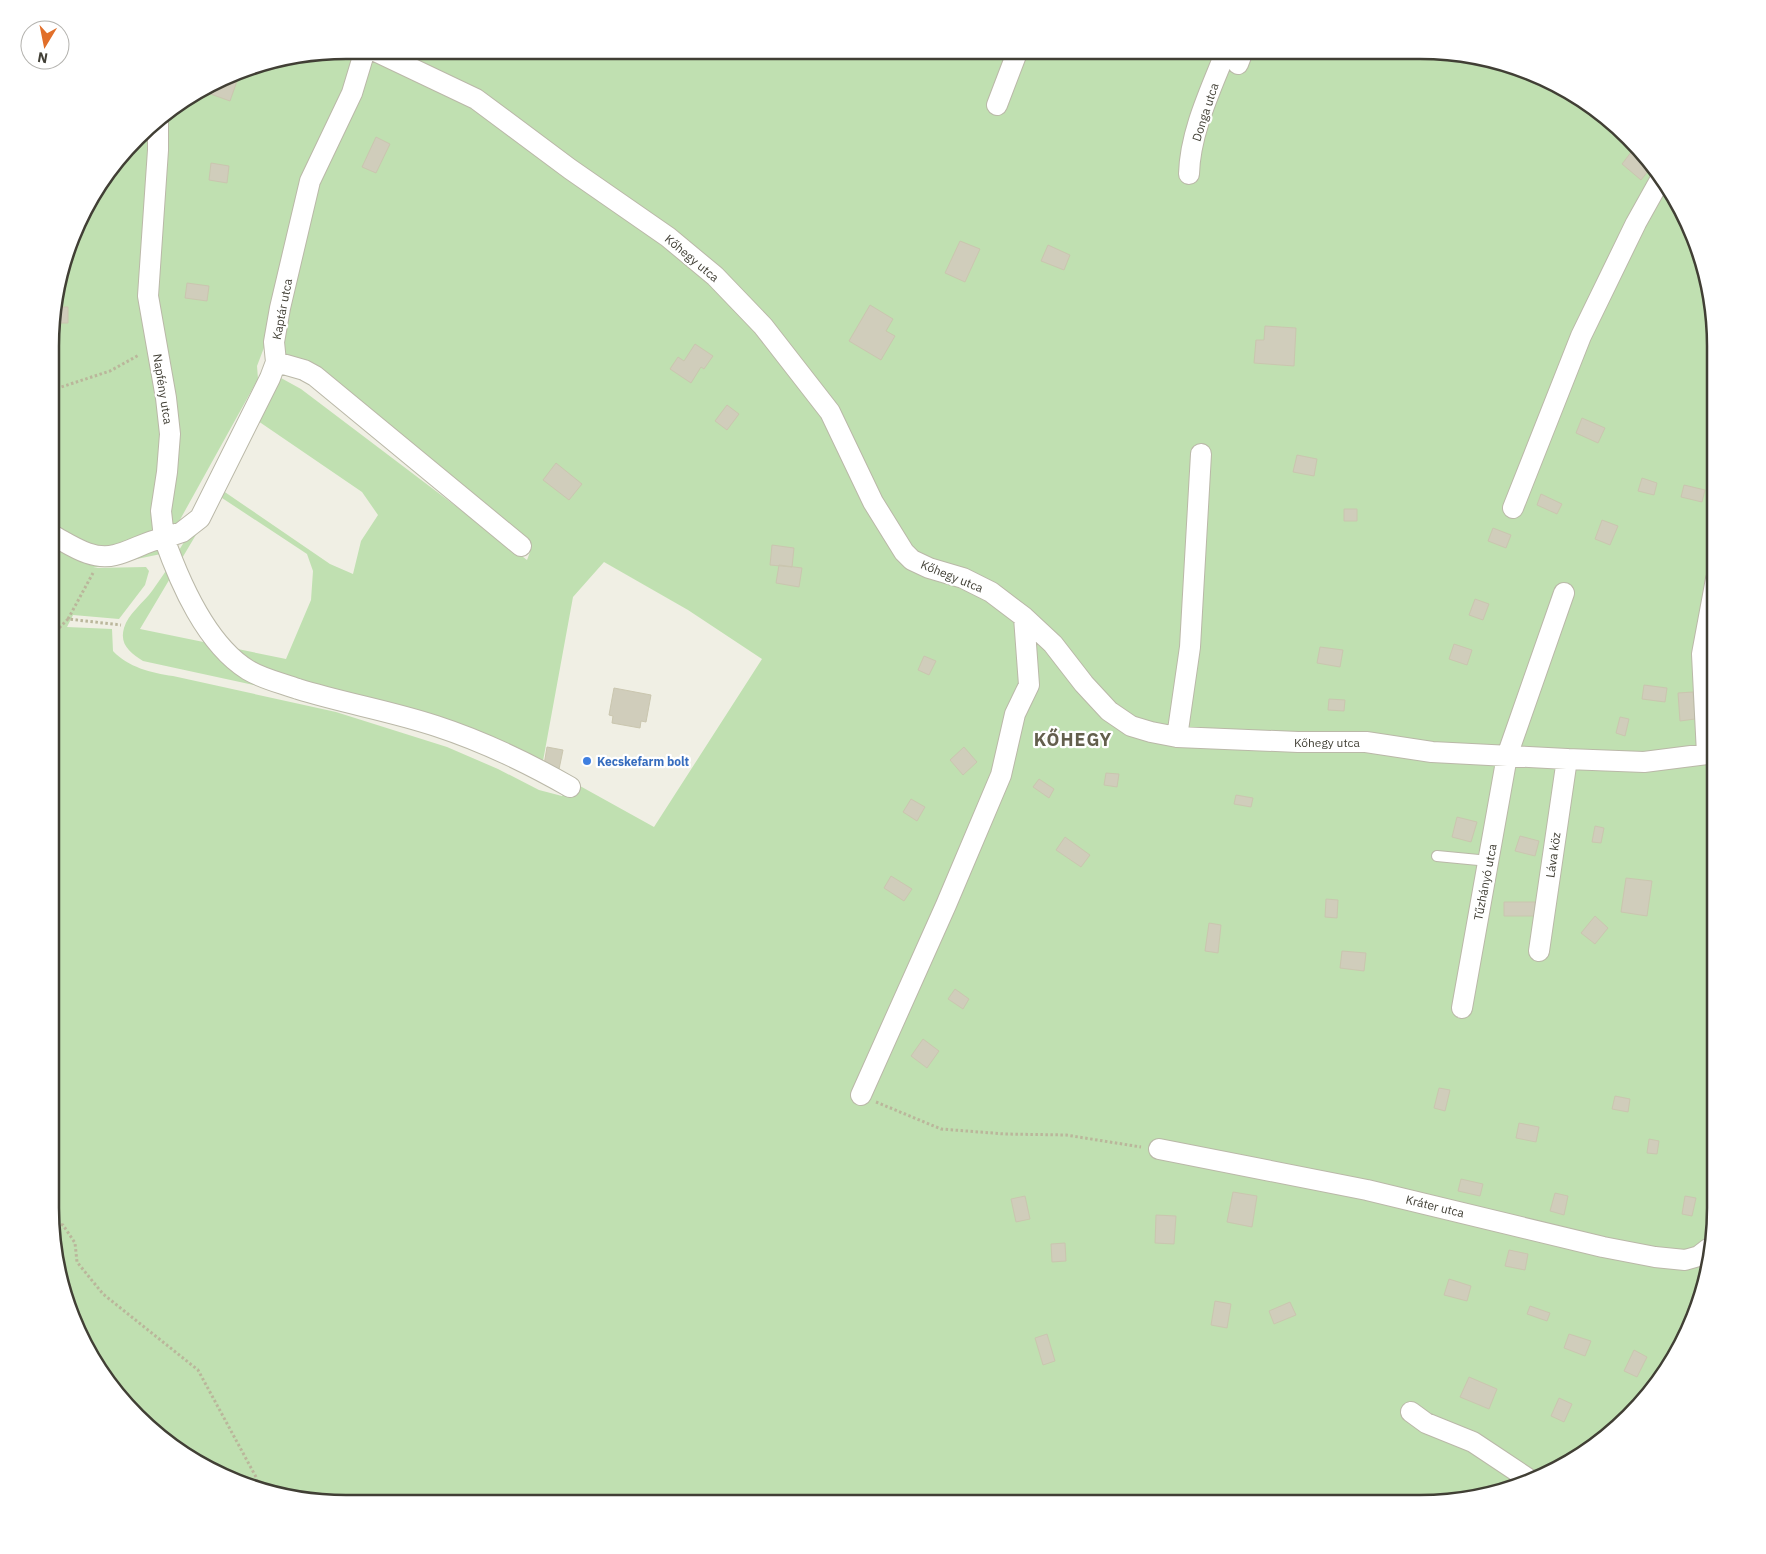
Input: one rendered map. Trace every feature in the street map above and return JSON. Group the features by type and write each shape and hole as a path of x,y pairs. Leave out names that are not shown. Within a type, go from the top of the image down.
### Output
{"street":[{"name":"Kaptár utca","path":"276,362 274,342 280,308 310,181 352,93 362,59"},
{"name":"Kőhegy utca","path":"394,59 476,99 570,170 668,237 715,276 763,326 830,412 873,502 904,552 912,560 929,568 963,578 991,592 1024,617 1053,644 1084,684 1109,711 1131,726 1150,732 1177,736 1298,742 1366,742 1432,752 1644,762 1707,758"},
{"path":"997,105 1015,59"},
{"name":"Donga utca","path":"1189,174 1189,161 1196,134 1234,59"},
{"name":"Napfény utca","path":"158,129 148,296 166,398 170,434 168,472 161,511 164,538 182,585 199,614 217,640 248,670 269,680 437,726 494,749 570,787"},
{"path":"1513,508 1581,336 1636,223 1658,184"},
{"path":"59,540 82,551 98,556 115,555 149,541 182,532 200,518 276,362 304,370 315,376 521,546"},
{"path":"1177,736 1190,646 1200,454"},
{"name":"Tűzhányó utca","path":"1462,1008 1507,756 1564,593"},
{"path":"861,1095 946,905 1001,775 1015,714 1029,685 1024,617"},
{"path":"1707,627 1702,654 1707,701"},
{"name":"Láva köz","path":"1539,951 1567,759"},
{"name":"Kráter utca","path":"1159,1149 1368,1190 1603,1247 1655,1257 1685,1260 1699,1256 1704,1252"},
{"path":"1411,1412 1426,1423 1473,1442 1523,1476"}],"lane":[{"path":"1437,856 1489,861"}],"path":[{"path":"59,388 128,363 156,344"},
{"path":"59,631 95,571 98,556"},
{"path":"68,619 120,625"},
{"path":"861,1095 941,1129 1005,1134 1066,1135 1159,1149"},
{"path":"59,1224 63,1225 75,1243 77,1262 103,1294 198,1370 257,1481"}],"green space":[{"path":"327,59 1439,59 1476,64 1512,74 1547,88 1580,107 1623,143 1659,186 1678,219 1692,254 1702,290 1707,327 1707,1227 1702,1264 1692,1300 1678,1335 1659,1368 1623,1411 1580,1447 1547,1466 1512,1480 1476,1490 1439,1495 327,1495 290,1490 254,1480 219,1466 186,1447 143,1411 107,1368 88,1335 74,1300 64,1264 59,1227 59,327 61,309 74,254 88,219 107,186 143,143 186,107 219,88 254,74 290,64","holes":["265,345 530,552 527,560 301,389 281,378 270,380 252,417 362,492 378,515 361,541 353,574 330,564 216,486 169,566 126,623 123,639 127,648 143,661 328,701 441,735 541,772 573,597 604,562 688,610 762,659 654,827 571,781 562,796 539,790 498,769 447,747 336,712 148,671 133,665 113,651 112,629 67,627 73,615 119,619 145,585 149,571 146,567 93,568 161,554 258,379 257,366","219,496 307,554 313,571 311,600 286,659 140,629"]}],"building":[{"path":"236,81 230,101 209,93"},
{"path":"376,137 390,144 376,173 362,167"},
{"path":"1631,152 1648,171 1641,180 1622,164"},
{"path":"211,163 229,166 227,183 209,180"},
{"path":"960,241 980,249 965,282 945,273"},
{"path":"1048,245 1070,255 1064,270 1041,261"},
{"path":"187,283 209,286 207,301 185,298"},
{"path":"870,305 893,319 886,331 895,336 881,360 849,341"},
{"path":"61,307 68,307 68,323 59,323"},
{"path":"1265,326 1296,328 1294,366 1254,363 1256,340 1264,340"},
{"path":"695,344 713,356 704,369 701,367 691,383 670,369 678,357 684,361"},
{"path":"727,405 739,414 727,430 715,421"},
{"path":"1582,418 1605,428 1598,443 1576,433"},
{"path":"1297,455 1317,459 1314,476 1293,472"},
{"path":"556,463 582,484 569,500 543,480"},
{"path":"1642,478 1657,483 1654,495 1638,491"},
{"path":"1684,485 1705,490 1702,502 1681,497"},
{"path":"1541,494 1562,504 1557,514 1537,505"},
{"path":"1344,509 1357,509 1357,521 1344,521"},
{"path":"1602,520 1618,526 1610,545 1595,539"},
{"path":"1493,528 1511,535 1506,548 1488,541"},
{"path":"772,545 794,548 792,567 770,565"},
{"path":"779,565 802,568 799,587 776,583"},
{"path":"1475,599 1489,604 1483,620 1469,615"},
{"path":"1454,644 1472,650 1467,665 1449,659"},
{"path":"1320,647 1343,650 1340,667 1317,663"},
{"path":"924,656 936,661 929,675 918,670"},
{"path":"1644,685 1667,688 1665,702 1642,699"},
{"path":"614,688 651,695 646,722 641,721 640,728 612,723 613,716 609,715"},
{"path":"1693,692 1695,719 1680,721 1678,693"},
{"path":"1329,699 1345,700 1344,711 1328,710"},
{"path":"1620,717 1629,719 1625,736 1616,733"},
{"path":"547,747 563,750 558,774 543,771"},
{"path":"964,747 977,762 963,775 950,760"},
{"path":"1106,773 1119,774 1117,787 1104,785"},
{"path":"1039,779 1054,789 1049,798 1033,787"},
{"path":"1236,795 1253,798 1251,807 1234,804"},
{"path":"911,799 925,807 917,821 903,812"},
{"path":"1457,817 1477,822 1471,842 1452,837"},
{"path":"1595,826 1604,828 1601,843 1592,842"},
{"path":"1520,836 1539,841 1535,856 1515,851"},
{"path":"1065,837 1090,855 1081,867 1056,850"},
{"path":"891,876 912,889 904,901 884,888"},
{"path":"1626,878 1652,881 1647,916 1621,912"},
{"path":"1326,899 1338,900 1337,918 1325,917"},
{"path":"1504,902 1535,902 1535,916 1504,916"},
{"path":"1595,916 1608,928 1595,944 1581,933"},
{"path":"1209,923 1221,925 1218,953 1205,951"},
{"path":"1342,951 1366,953 1364,971 1340,968"},
{"path":"955,989 969,999 963,1009 948,999"},
{"path":"923,1039 939,1051 927,1068 911,1056"},
{"path":"1439,1088 1450,1090 1445,1111 1434,1108"},
{"path":"1615,1096 1630,1099 1628,1112 1612,1109"},
{"path":"1519,1123 1539,1127 1536,1142 1516,1138"},
{"path":"1649,1139 1659,1141 1657,1154 1647,1153"},
{"path":"1461,1179 1483,1184 1480,1196 1458,1191"},
{"path":"1233,1192 1257,1196 1252,1227 1227,1222"},
{"path":"1555,1193 1568,1196 1564,1215 1550,1211"},
{"path":"1025,1196 1030,1219 1016,1222 1011,1199"},
{"path":"1685,1196 1696,1198 1692,1216 1682,1214"},
{"path":"1156,1215 1176,1216 1174,1244 1155,1243"},
{"path":"1065,1243 1066,1261 1052,1262 1051,1244"},
{"path":"1509,1250 1528,1254 1525,1270 1505,1266"},
{"path":"1449,1279 1471,1286 1467,1301 1444,1295"},
{"path":"1215,1301 1231,1304 1227,1328 1211,1325"},
{"path":"1290,1302 1296,1315 1274,1324 1269,1311"},
{"path":"1530,1306 1550,1313 1547,1321 1527,1314"},
{"path":"1047,1334 1055,1361 1043,1365 1035,1338"},
{"path":"1569,1334 1591,1341 1585,1356 1564,1348"},
{"path":"1634,1350 1647,1357 1637,1377 1624,1371"},
{"path":"1469,1377 1497,1389 1489,1409 1460,1397"},
{"path":"1559,1398 1572,1404 1564,1422 1551,1416"}],"place":[{"name":"Kecskefarm bolt","path":"587,761"}],"district":[{"name":"KŐHEGY","path":"1073,739"}]}
